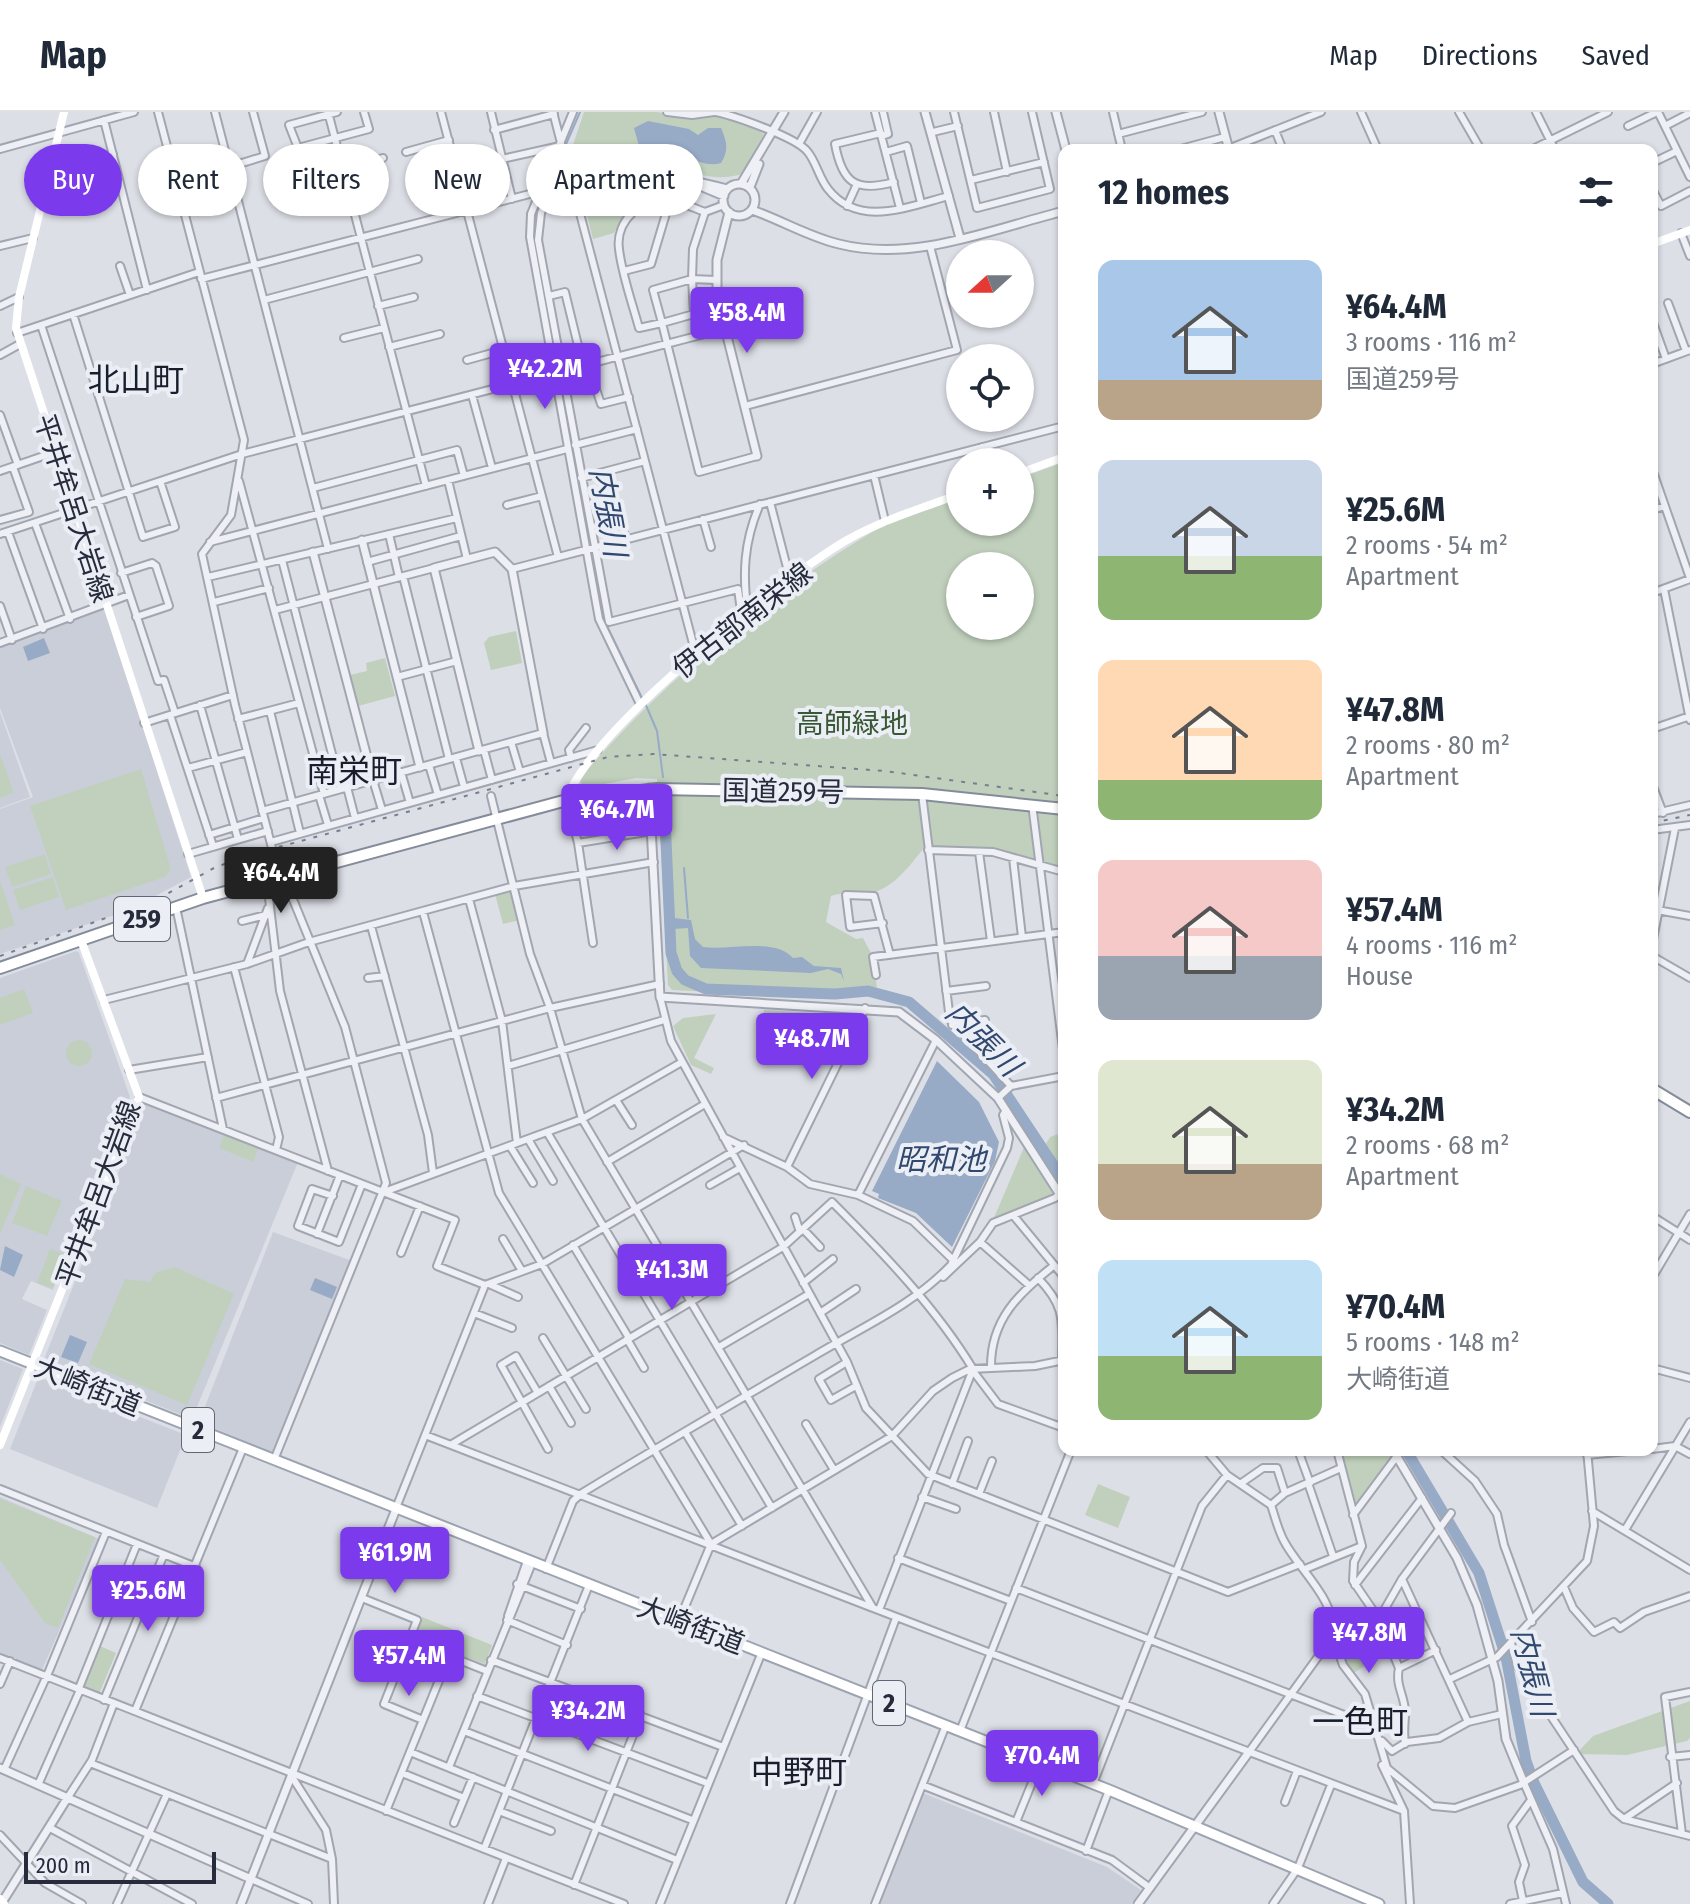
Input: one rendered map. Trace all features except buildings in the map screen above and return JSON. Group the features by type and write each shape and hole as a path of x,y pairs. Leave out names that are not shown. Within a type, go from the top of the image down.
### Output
{"highway":[{"name":"国道259号","path":"0,968 203,898 567,800 649,788 922,794 1058,808"},
{"path":"1658,1093 1690,1112"}],"main road":[{"name":"平井牟呂大岩線","path":"56,144 64,112"},
{"name":"平井牟呂大岩線","path":"39,216 19,297 17,333 203,898"},
{"path":"1658,242 1686,232"},
{"path":"1034,468 1058,459"},
{"name":"伊古部南栄線","path":"567,800 570,787 598,750 642,702 745,616 845,541 885,521 946,499"},
{"name":"平井牟呂大岩線","path":"0,1445 139,1097 81,940"},
{"name":"大崎街道","path":"0,1351 1109,1790 1379,1904"}],"street":[{"path":"0,149 134,112"},
{"path":"158,112 244,440 231,515 202,554 238,719 271,842 281,876 345,1027 386,1183 274,1460"},
{"path":"215,112 223,144"},
{"path":"247,162 265,156 253,112"},
{"path":"337,112 289,125 294,145 298,148 369,129 364,112"},
{"path":"441,112 450,144"},
{"path":"491,112 498,144"},
{"path":"561,144 573,112"},
{"path":"667,112 692,115 715,112 740,117 799,144 808,152 828,189 847,206 872,213 949,196"},
{"path":"632,216 624,225 618,248 639,328 694,314 693,249 705,212 746,186 784,112"},
{"path":"799,144 817,112"},
{"path":"875,112 900,208"},
{"path":"883,112 888,134 835,144 844,174 857,184 877,187 894,182"},
{"path":"925,112 960,238"},
{"path":"954,112 977,208 1050,189 1032,112"},
{"path":"994,112 1007,172"},
{"path":"1056,112 1064,144"},
{"path":"1113,112 1120,144"},
{"path":"1118,134 1202,112"},
{"path":"1219,112 1227,144"},
{"path":"1240,144 1321,112"},
{"path":"1361,112 1375,144"},
{"path":"1459,112 1478,144"},
{"path":"1536,112 1552,144"},
{"path":"1542,144 1608,112"},
{"path":"1628,126 1658,112 1690,177"},
{"path":"328,113 336,144"},
{"path":"494,130 553,113 561,144"},
{"path":"1665,126 1690,113"},
{"path":"104,120 110,144"},
{"path":"933,132 958,126"},
{"path":"1275,130 1281,144"},
{"path":"1199,144 1225,137"},
{"path":"435,144 449,140"},
{"path":"886,152 907,146 921,203"},
{"path":"1658,160 1677,151"},
{"path":"971,180 1044,162"},
{"path":"847,206 857,184"},
{"path":"746,186 754,207 797,229 859,248 893,251 930,246 1058,213"},
{"path":"703,189 726,201 738,216"},
{"path":"122,190 147,290"},
{"path":"510,191 512,199 526,195"},
{"path":"1658,200 1661,206 1690,191"},
{"path":"716,280 692,279 653,290 699,472 757,456 724,329 716,280 726,201"},
{"path":"719,252 738,216 754,207"},
{"path":"242,216 328,549"},
{"path":"354,216 426,486"},
{"path":"17,333 147,290 255,266 448,216"},
{"path":"468,216 558,557"},
{"path":"531,216 530,237 599,619 642,702"},
{"path":"541,216 537,227 609,622 738,589 745,616"},
{"path":"581,216 696,655"},
{"path":"624,271 651,264 665,216"},
{"path":"1686,232 1690,256"},
{"path":"0,246 33,238"},
{"path":"745,406 957,350 930,246"},
{"path":"264,300 418,259"},
{"path":"120,266 130,295"},
{"path":"549,296 565,292 585,365 601,404 629,397"},
{"path":"0,306 19,297"},
{"path":"378,306 414,297"},
{"path":"1658,362 1688,351 1668,303"},
{"path":"73,314 143,537 175,527 160,481"},
{"path":"41,325 158,681 164,680 213,846"},
{"path":"344,338 384,328"},
{"path":"43,629 4,533 242,454 724,329"},
{"path":"389,347 440,334"},
{"path":"1658,337 1666,359"},
{"path":"0,355 20,344"},
{"path":"467,360 503,350"},
{"path":"472,395 492,468"},
{"path":"0,415 4,437 29,512 0,520"},
{"path":"512,569 1058,428"},
{"path":"575,445 637,429"},
{"path":"210,542 567,449"},
{"path":"313,488 457,450 464,476"},
{"path":"0,471 55,452"},
{"path":"581,478 645,461"},
{"path":"874,475 885,521"},
{"path":"448,480 467,559"},
{"path":"239,481 275,610 328,825"},
{"path":"1658,490 1690,578 1658,591"},
{"path":"507,505 542,496"},
{"path":"770,502 790,581"},
{"path":"745,616 745,550 760,504"},
{"path":"1658,508 1665,506"},
{"path":"618,508 626,540"},
{"path":"208,577 457,518"},
{"path":"703,519 711,547"},
{"path":"35,523 70,619"},
{"path":"389,534 426,669 464,787"},
{"path":"367,562 461,536"},
{"path":"362,540 397,677 425,766 438,795"},
{"path":"313,552 382,810"},
{"path":"275,610 495,552 512,569 551,763"},
{"path":"282,560 344,788 355,818"},
{"path":"121,573 152,563 156,566 169,606 136,617"},
{"path":"434,568 481,751 492,780"},
{"path":"214,602 269,588"},
{"path":"1658,727 1690,717 1664,589"},
{"path":"0,643 129,595"},
{"path":"0,606 12,640"},
{"path":"397,677 457,661"},
{"path":"144,723 233,695"},
{"path":"238,719 299,703"},
{"path":"200,705 238,839"},
{"path":"270,711 300,833"},
{"path":"571,758 569,750 586,728"},
{"path":"209,835 292,802 543,733"},
{"path":"511,742 520,772"},
{"path":"271,842 598,750"},
{"path":"188,768 247,752"},
{"path":"401,772 410,803"},
{"path":"649,788 660,997 664,1020 682,1062 837,1342 866,1408 892,1436 931,1476 1228,1592 1362,1546"},
{"path":"922,794 952,1025 1010,1087"},
{"path":"491,796 530,954 550,1008 582,1119 876,1609"},
{"path":"567,800 578,843 593,943"},
{"path":"1658,800 1663,813"},
{"path":"1032,804 1058,1011"},
{"path":"1658,813 1690,805"},
{"path":"1658,829 1690,825"},
{"path":"1658,900 1675,828"},
{"path":"188,854 268,831"},
{"path":"578,843 652,831"},
{"path":"928,850 979,852 1058,870"},
{"path":"979,852 991,941"},
{"path":"1013,858 1022,937"},
{"path":"104,1000 247,964 309,942 514,886 654,862"},
{"path":"267,880 280,991 328,1171"},
{"path":"883,923 850,927 846,895 874,896 883,923 890,955"},
{"path":"469,899 502,1021 513,1144 533,1183"},
{"path":"247,964 270,904"},
{"path":"176,907 223,1129"},
{"path":"1658,909 1690,916"},
{"path":"423,912 499,1193 711,1544"},
{"path":"242,921 266,915"},
{"path":"371,926 428,1135 433,1173"},
{"path":"876,975 873,957 1058,933"},
{"path":"1658,959 1690,978"},
{"path":"234,967 279,1137 276,1150"},
{"path":"368,978 385,976"},
{"path":"216,1098 550,1008 660,984"},
{"path":"946,991 986,986"},
{"path":"660,997 899,1012 1000,1096 1058,1188"},
{"path":"787,1167 865,1008"},
{"path":"508,1066 664,1020"},
{"path":"952,1025 985,1020"},
{"path":"858,1195 936,1040"},
{"path":"129,1070 208,1057"},
{"path":"384,1192 582,1119 682,1062"},
{"path":"1000,1096 1010,1087 1058,1077"},
{"path":"139,1097 455,1220 437,1266 518,1297"},
{"path":"616,1100 632,1125"},
{"path":"607,1162 705,1104"},
{"path":"939,1278 953,1260 1007,1148 1009,1138 1003,1115 1006,1110"},
{"path":"547,1132 772,1508"},
{"path":"723,1137 787,1167 810,1184 858,1195 913,1221 953,1260"},
{"path":"528,1139 553,1181"},
{"path":"241,1904 487,1284 542,1264 744,1145"},
{"path":"710,1185 740,1168"},
{"path":"317,1234 340,1175"},
{"path":"333,1196 312,1189 298,1226 339,1242 362,1184"},
{"path":"546,1569 573,1501 582,1493 837,1342 882,1319 954,1270 993,1223 1058,1196"},
{"path":"452,1444 783,1247 832,1202 891,1261 940,1324 949,1329 998,1404 1058,1426"},
{"path":"401,1253 420,1206"},
{"path":"1658,1268 1690,1214"},
{"path":"1013,1215 1058,1272"},
{"path":"795,1217 802,1230 820,1247"},
{"path":"1658,1220 1690,1240"},
{"path":"503,1239 522,1271"},
{"path":"980,1242 1030,1286"},
{"path":"573,1245 644,1368"},
{"path":"803,1283 833,1259"},
{"path":"991,1366 991,1347 1002,1315 1052,1267"},
{"path":"1038,1278 1058,1304"},
{"path":"820,1313 856,1289"},
{"path":"719,1347 809,1294"},
{"path":"474,1313 512,1328"},
{"path":"543,1338 586,1409"},
{"path":"538,1393 516,1356 501,1365 548,1449"},
{"path":"679,1621 711,1544 892,1436 933,1391 952,1378 973,1370 991,1366 1035,1366 1058,1361"},
{"path":"847,1362 819,1379 831,1400 856,1386"},
{"path":"876,1609 973,1370"},
{"path":"1658,1370 1690,1378"},
{"path":"549,1386 571,1423"},
{"path":"1625,1530 1690,1422"},
{"path":"806,1424 834,1470"},
{"path":"685,1432 742,1526"},
{"path":"425,1435 1404,1811"},
{"path":"952,1484 968,1441"},
{"path":"1658,1448 1675,1446 1690,1454"},
{"path":"135,1711 243,1448"},
{"path":"960,1731 1069,1456"},
{"path":"1211,1456 1227,1475 1271,1505 1284,1541 1326,1606 1343,1665 1365,1694 1387,1768 1423,1800 1443,1808 1455,1808 1525,1782 1574,1750"},
{"path":"1300,1456 1333,1556"},
{"path":"1338,1456 1362,1546 1354,1562 1355,1585 1379,1619 1399,1668 1396,1682 1405,1711 1402,1728 1405,1744"},
{"path":"1353,1515 1393,1456"},
{"path":"1397,1456 1441,1526 1477,1605 1494,1659 1506,1739 1553,1849 1566,1904"},
{"path":"1450,1679 1494,1659 1587,1561 1594,1526 1587,1456"},
{"path":"1448,1458 1475,1481 1497,1514 1504,1545 1532,1622"},
{"path":"979,1494 992,1461"},
{"path":"1240,1484 1263,1468 1277,1468 1285,1493"},
{"path":"1271,1505 1285,1493 1341,1468"},
{"path":"1093,1784 1202,1506 1227,1475"},
{"path":"0,1489 196,1567"},
{"path":"922,1497 956,1509"},
{"path":"1355,1585 1422,1498"},
{"path":"1592,1511 1690,1570"},
{"path":"1379,1619 1402,1579 1451,1513"},
{"path":"106,1532 46,1676 2,1769 308,1904"},
{"path":"38,1785 137,1544"},
{"path":"104,1700 164,1554"},
{"path":"898,1558 1011,1601"},
{"path":"449,1767 529,1562"},
{"path":"1402,1579 1468,1722"},
{"path":"520,1585 581,1609"},
{"path":"484,1849 589,1585"},
{"path":"1564,1587 1573,1608 1594,1632 1614,1622 1620,1628 1644,1612 1690,1596"},
{"path":"1016,1588 1352,1718 1372,1712"},
{"path":"362,1598 417,1620 384,1704 423,1720"},
{"path":"790,1904 896,1618"},
{"path":"507,1620 567,1645"},
{"path":"1138,1904 1333,1636"},
{"path":"409,1640 487,1671"},
{"path":"1510,1643 1517,1665 1614,1811 1624,1819 1690,1836"},
{"path":"1399,1668 1436,1650"},
{"path":"660,1904 762,1652"},
{"path":"386,1811 449,1656"},
{"path":"0,1658 574,1885 606,1901 624,1904"},
{"path":"491,1660 723,1747"},
{"path":"0,1684 10,1661"},
{"path":"1682,1834 1678,1782 1670,1757 1665,1697 1690,1692"},
{"path":"477,1696 707,1783"},
{"path":"2,1902 90,1763 114,1703"},
{"path":"1377,1730 1392,1751 1405,1744 1439,1738 1468,1722 1502,1714"},
{"path":"574,1885 641,1715"},
{"path":"875,1904 946,1725"},
{"path":"464,1731 692,1820"},
{"path":"1382,1750 1380,1755 1384,1771 1404,1811 1410,1904"},
{"path":"410,1752 677,1860"},
{"path":"1670,1757 1690,1755"},
{"path":"90,1763 332,1859"},
{"path":"1016,1822 1040,1763"},
{"path":"1285,1802 1297,1771"},
{"path":"402,1773 464,1798"},
{"path":"292,1776 326,1830 332,1859 334,1904"},
{"path":"454,1823 473,1777"},
{"path":"1624,1819 1678,1782"},
{"path":"922,1785 1112,1860 1150,1888"},
{"path":"1273,1904 1298,1868 1331,1785"},
{"path":"1086,1851 1109,1790"},
{"path":"117,1904 167,1794"},
{"path":"1523,1901 1519,1882 1525,1865 1512,1826 1531,1800"},
{"path":"499,1811 551,1831"},
{"path":"50,1828 192,1904"},
{"path":"0,1835 45,1883 82,1904"},
{"path":"488,1904 506,1858"},
{"path":"1510,1904 1563,1893"}],"shaded area":[{"path":"105,609 191,877 129,910 0,954 0,809 33,797 0,708 0,646"},
{"path":"0,712 30,797 0,808"},
{"path":"76,951 130,1097 53,1290 31,1281 22,1299 47,1310 29,1355 0,1343 0,978"},
{"path":"146,1103 298,1162 192,1419 47,1361 45,1357"},
{"path":"273,1232 352,1261 275,1453 199,1422"},
{"path":"0,1360 23,1369 0,1427"},
{"path":"41,1378 186,1435 157,1508 10,1449 37,1381"},
{"path":"0,1497 99,1539 42,1670 0,1654"},
{"path":"923,1793 1107,1867 1141,1890 1131,1904 878,1904"}],"green space":[{"path":"584,112 657,112 684,118 714,114 735,117 764,134 742,174 730,177 703,175 703,144 573,144"},
{"path":"587,216 624,216 614,233 593,239"},
{"name":"高師緑地","path":"1058,464 1058,868 977,848 923,849 898,878 882,889 873,893 831,896 826,922 856,939 863,938 872,955 877,987 832,991 831,998 672,990 668,985 657,779 636,778 583,788 580,780 653,701 724,637 839,553 879,528 946,503 946,536 1034,536 1034,473"},
{"path":"516,631 522,663 491,670 484,643 489,637"},
{"path":"385,658 395,696 358,706 350,675 367,671 366,663"},
{"path":"0,754 14,793 0,798"},
{"path":"141,769 171,870 165,877 66,910 30,806"},
{"path":"45,854 51,874 12,887 5,867"},
{"path":"53,877 59,897 20,910 13,890"},
{"path":"0,881 15,925 0,930"},
{"path":"513,890 520,920 503,924 495,894"},
{"path":"24,989 33,1013 0,1025 0,998"},
{"path":"764,1010 818,1013 799,1054 795,1052 806,1023 763,1018"},
{"path":"716,1014 694,1058 714,1068 711,1074 691,1065 673,1026 683,1018"},
{"path":"79,1040 88,1044 92,1053 88,1062 79,1066 70,1062 66,1053 70,1044"},
{"path":"1058,1134 1058,1163 1046,1144 1050,1137"},
{"path":"224,1135 258,1149 253,1162 219,1148"},
{"path":"1025,1145 1054,1196 993,1220"},
{"path":"0,1174 21,1184 0,1234"},
{"path":"26,1186 62,1201 47,1236 12,1223"},
{"path":"50,1249 65,1255 52,1288 37,1283"},
{"path":"175,1267 234,1294 187,1405 89,1364 125,1279 150,1282 155,1273"},
{"path":"1341,1456 1391,1456 1356,1507"},
{"path":"1098,1484 1130,1497 1118,1528 1085,1515"},
{"path":"0,1499 95,1537 58,1628 45,1623 0,1560"},
{"path":"422,1617 492,1645 485,1664 416,1639"},
{"path":"1361,1630 1369,1663 1352,1674 1345,1665 1336,1640"},
{"path":"100,1646 116,1653 99,1694 83,1687"},
{"path":"1690,1701 1690,1738 1687,1741 1627,1755 1576,1754 1593,1736"}],"water":[{"path":"648,121 689,129 698,135 708,128 721,128 726,146 724,158 721,163 703,162 703,144 638,144 634,128"},
{"path":"44,638 50,653 28,661 23,647"},
{"path":"674,918 691,920 695,939 703,947 775,948 793,958 802,957 814,966 841,968 844,981 841,974 828,969 811,973 701,968 690,956 688,928 673,929"},
{"name":"昭和池","path":"937,1061 979,1102 999,1142 995,1161 952,1247 916,1213 878,1198 879,1194 872,1191"},
{"path":"5,1246 23,1255 14,1277 0,1270"},
{"path":"315,1278 337,1287 332,1299 310,1290"},
{"path":"70,1335 87,1342 78,1363 61,1357"}],"waterway":[{"name":"内張川","path":"566,144 580,112"},
{"name":"内張川","path":"535,216 534,241 584,505"},
{"name":"内張川","path":"601,597 606,624 642,698"},
{"name":"内張川","path":"645,703 657,731 663,777"},
{"name":"内張川","path":"664,795 671,953 677,971 685,980 706,989 835,994 868,991 909,1002 993,1074 1058,1172"},
{"path":"684,868 688,918"},
{"name":"内張川","path":"1410,1456 1479,1573 1506,1657 1526,1761 1534,1783 1583,1882 1608,1904"}],"railway":[{"path":"0,956 156,900 214,868 246,856 608,757 653,754 885,771 1058,795"},
{"path":"1658,822 1690,815"}],"district":[{"name":"北山町","path":"136,380"},
{"name":"南栄町","path":"354,771"},
{"name":"一色町","path":"1360,1722"},
{"name":"中野町","path":"799,1772"}]}
